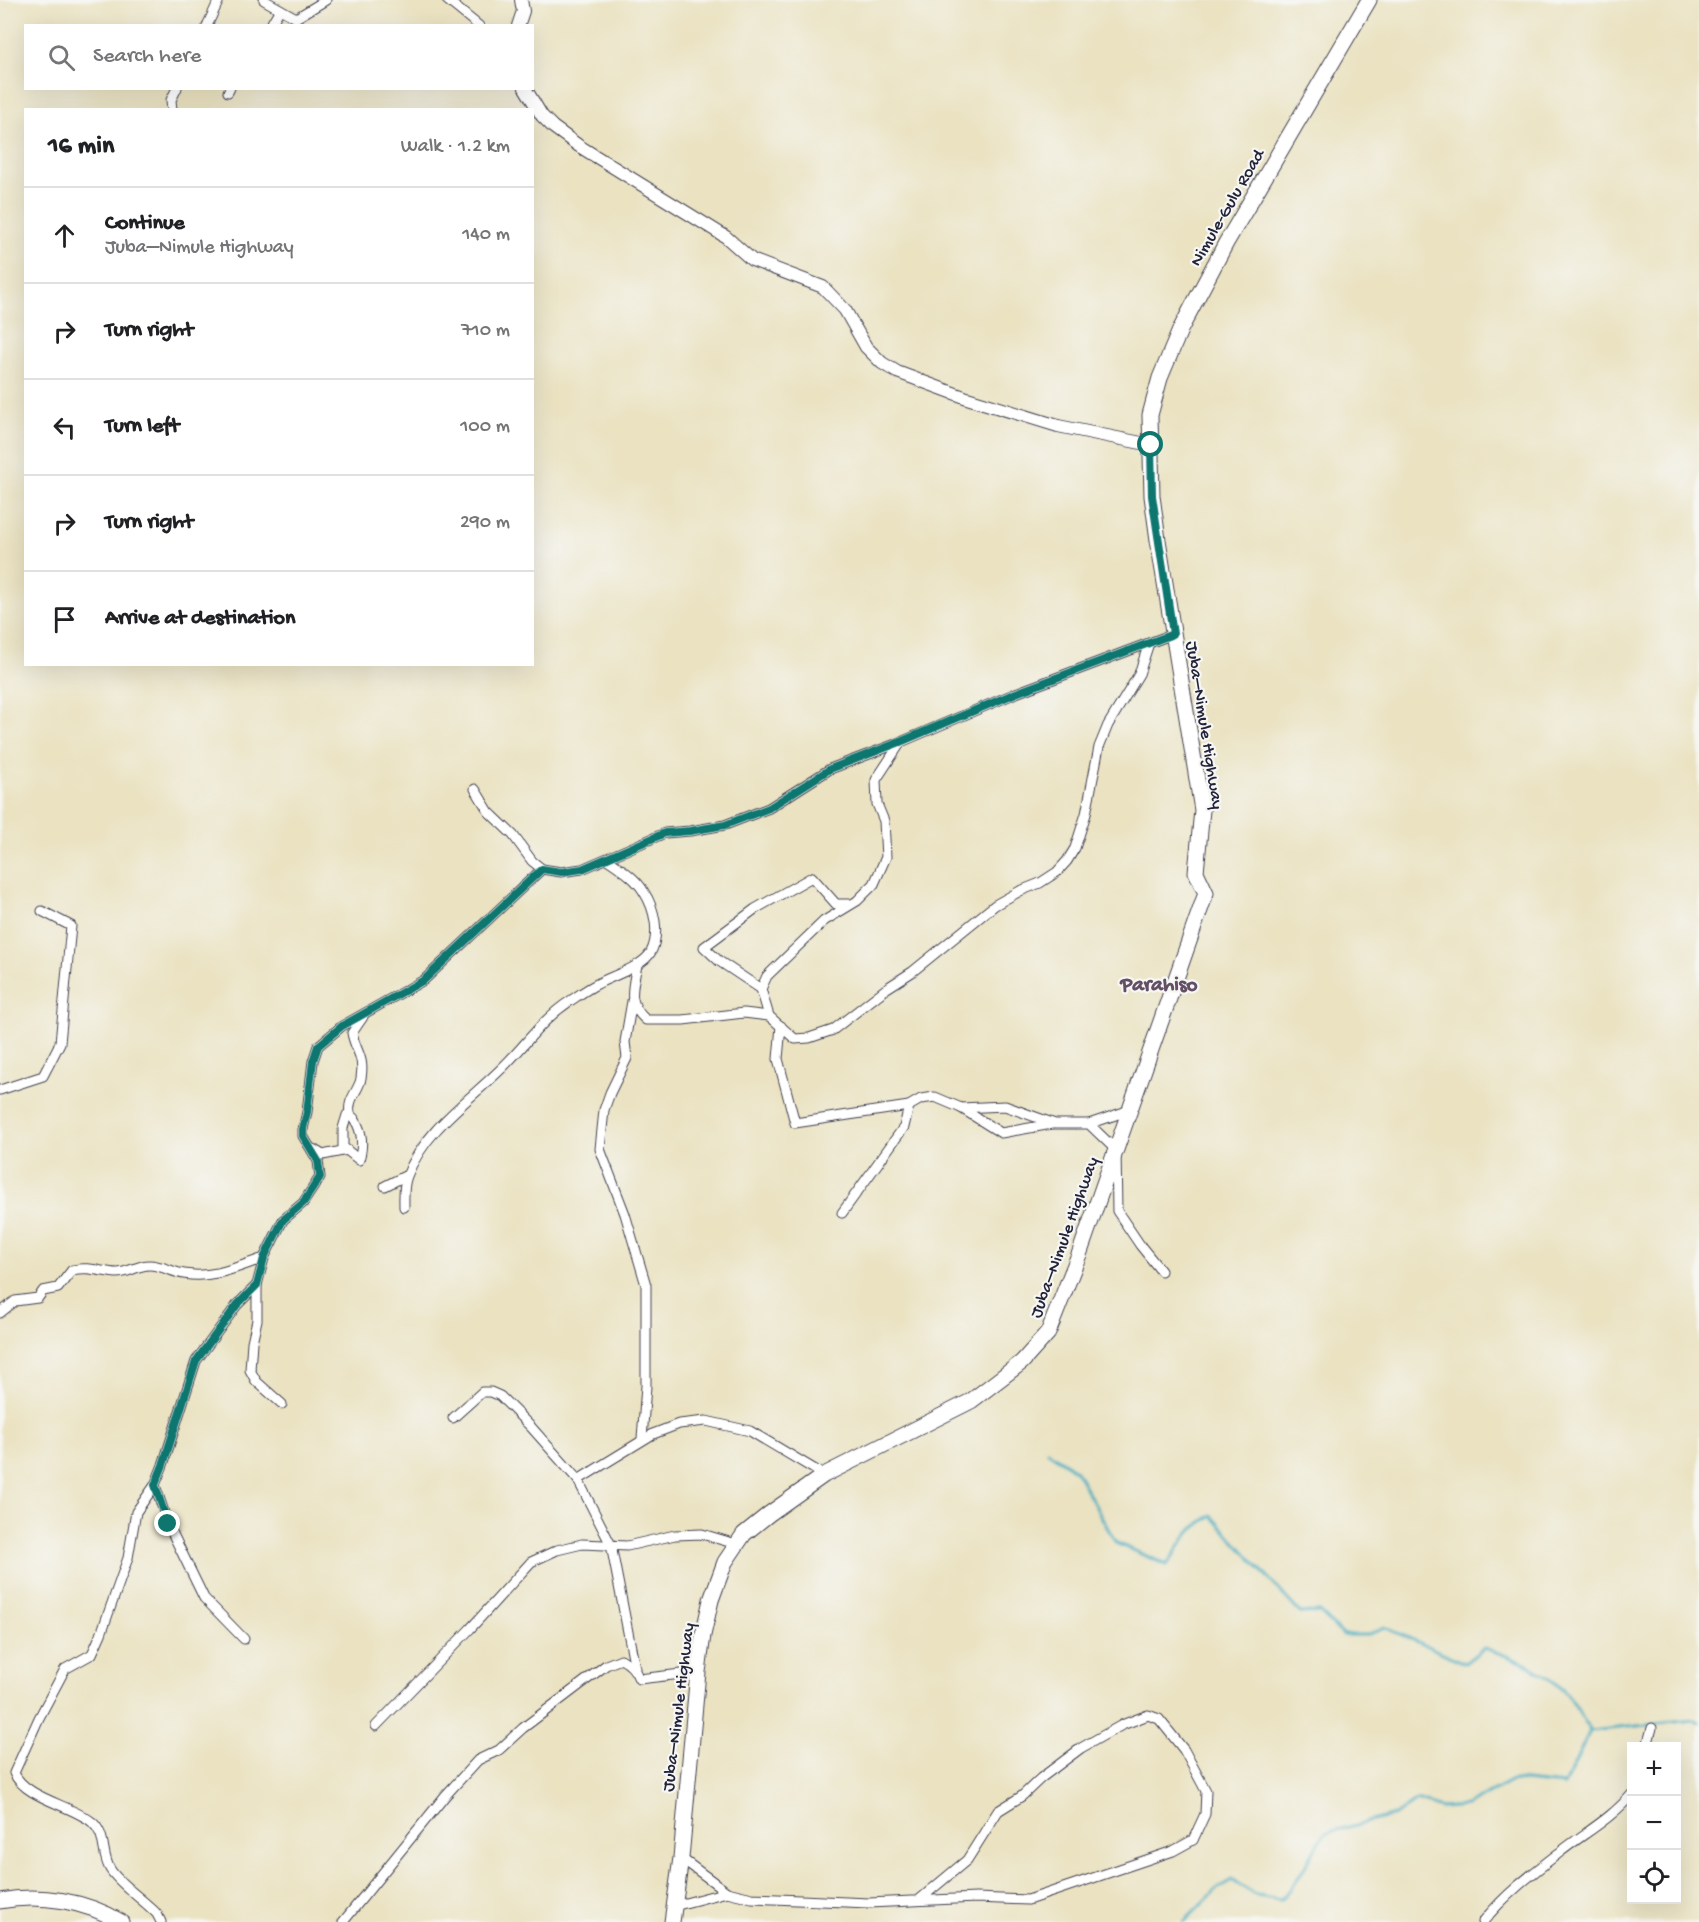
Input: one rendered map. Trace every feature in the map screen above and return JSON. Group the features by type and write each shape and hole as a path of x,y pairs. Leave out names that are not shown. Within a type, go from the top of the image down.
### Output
{"main road":[{"name":"Nimule-Gulu Road","path":"1151,445 1150,415 1160,378 1181,328 1226,243 1369,0"},
{"name":"Juba–Nimule Highway","path":"672,1922 681,1858 703,1635 711,1600 724,1563 744,1534 824,1475 970,1401 1000,1381 1035,1349 1048,1333 1080,1252 1206,893 1196,872 1202,810 1152,496 1151,445"},
{"path":"0,1901 18,1898 59,1900 101,1910 121,1922"}],"street":[{"path":"208,24 219,0"},
{"path":"264,0 296,18 326,0"},
{"path":"447,0 477,24"},
{"path":"519,24 523,11 521,0"},
{"path":"271,24 280,9"},
{"path":"172,108 171,100 176,90"},
{"path":"526,90 548,122 579,146 726,237 752,260 822,287 845,310 866,347 882,363 897,372 967,398 1058,426 1151,445"},
{"path":"475,789 489,812 513,835 532,861 542,869 561,872 582,869 665,833 725,825 769,808 830,769 1016,693 1173,634"},
{"path":"632,1001 637,1013 646,1020 683,1020 744,1013 769,1016 795,1039 809,1038 833,1030 887,988 912,972 995,905 1040,883 1057,872 1067,861 1075,848 1086,814 1099,747 1108,725 1139,674 1149,643"},
{"path":"761,989 767,976 824,921 851,904 874,884 886,857 884,821 877,804 876,780 900,742"},
{"path":"404,1207 407,1175 431,1134 504,1066 535,1030 567,1003 596,984 650,955 656,942 657,929 644,891 627,873 607,859"},
{"path":"282,1404 256,1381 250,1370 252,1342 257,1320 257,1285 264,1258 283,1220 303,1203 320,1177 318,1161 303,1136 313,1061 318,1046 342,1026 424,980 542,869"},
{"path":"769,1016 761,989 719,961 704,947 755,909 812,877 836,904 851,904"},
{"path":"0,1090 43,1076 60,1043 71,926 42,911"},
{"path":"637,964 625,1042 627,1058 604,1110 600,1149 626,1214 646,1285 646,1386 642,1439"},
{"path":"350,1114 347,1115 343,1147 359,1160 363,1145 349,1106 362,1079 361,1058 352,1033 366,1013"},
{"path":"781,1026 778,1059 795,1123 909,1106 921,1099 935,1097 961,1108 1001,1133 1055,1124 1089,1124 1130,1110"},
{"path":"842,1213 904,1127 909,1106"},
{"path":"961,1108 1005,1106 1055,1124"},
{"path":"1089,1124 1116,1150 1118,1211 1140,1245 1161,1271"},
{"path":"312,1149 323,1155 347,1150"},
{"path":"384,1186 407,1175"},
{"path":"0,1313 15,1301 38,1298 43,1291 58,1288 72,1269 84,1267 119,1273 148,1265 199,1276 216,1275 264,1258"},
{"path":"161,1922 158,1914 110,1868 101,1832 91,1821 30,1789 18,1780 14,1773 65,1669 92,1654 106,1623 128,1558 136,1512 155,1485 163,1465 196,1361 237,1305 257,1285"},
{"path":"453,1418 482,1392 491,1392 500,1396 531,1427 578,1480 611,1545 639,1679 698,1672"},
{"path":"578,1480 642,1439 679,1424 706,1421 750,1431 824,1475"},
{"path":"155,1485 168,1524 204,1598 244,1638"},
{"path":"376,1726 531,1562 557,1550 582,1544 627,1546 675,1535 702,1534 736,1544"},
{"path":"343,1922 445,1796 478,1760 500,1750 523,1728 606,1665 621,1659 629,1663 636,1671"},
{"path":"681,1858 727,1892 752,1898 869,1903 976,1898 1028,1900 1173,1851 1193,1839 1205,1814 1206,1791 1184,1750 1159,1719 1148,1716 1122,1725 1080,1748 1022,1796 998,1811 968,1860 920,1900"},
{"path":"1648,1742 1652,1728"},
{"path":"1483,1922 1494,1908 1559,1852 1611,1816 1630,1796"},
{"path":"674,1906 727,1892"}],"waterway":[{"path":"1047,1451 1076,1471 1116,1543 1167,1565 1189,1532 1211,1515 1300,1613 1319,1612 1343,1635 1367,1635 1384,1627 1465,1663 1484,1648 1509,1657 1532,1667 1563,1690 1590,1731"},
{"path":"1184,1922 1218,1888 1232,1880 1257,1896 1280,1900 1297,1880 1325,1833 1395,1815 1416,1800 1441,1808 1466,1806 1514,1780 1564,1785 1590,1731 1694,1720 1699,1722"}],"district":[{"name":"Parahiso","path":"1159,983"}],"route":[{"path":"168,1524 155,1485 196,1361 237,1305 257,1285 264,1258 283,1220 303,1203 320,1177 318,1161 303,1136 313,1061 318,1046 342,1026 424,980 542,869 561,872 582,869 665,833 725,825 769,808 830,769 1016,693 1173,634 1152,496 1151,445"}]}
